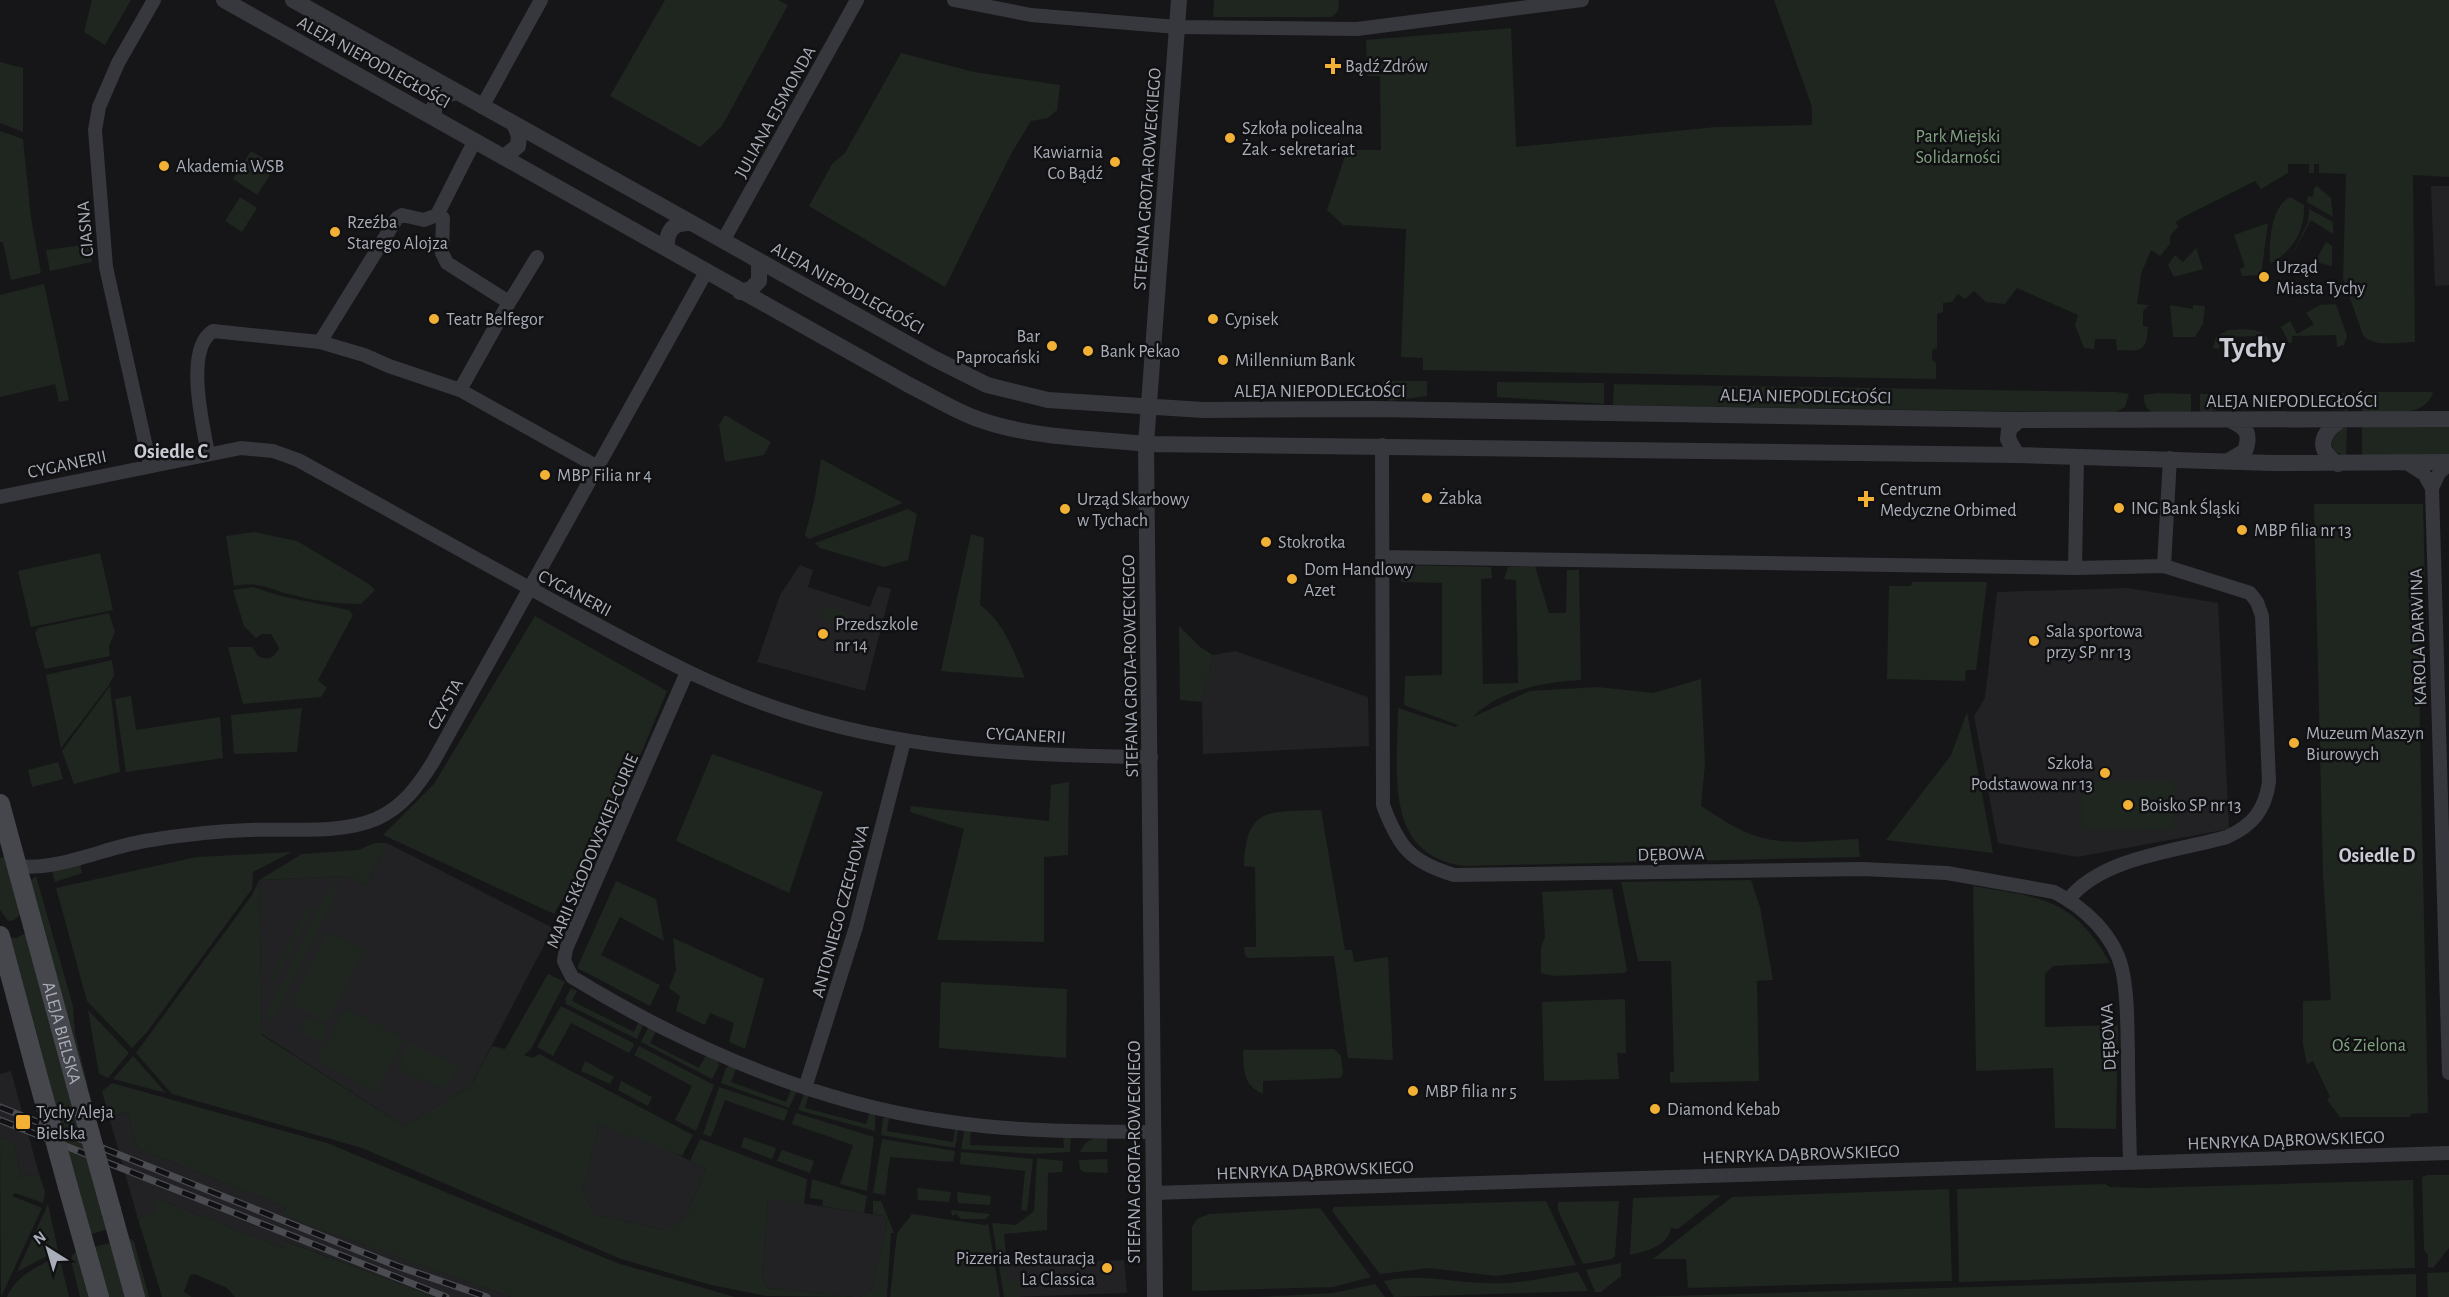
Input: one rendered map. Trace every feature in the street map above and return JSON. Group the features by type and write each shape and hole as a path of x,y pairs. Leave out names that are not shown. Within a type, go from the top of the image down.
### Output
{"main road":[{"name":"ALEJA BIELSKA","path":"0,804 5,835 16,866 135,1297"},
{"path":"0,925 5,929 15,929 23,924 29,914"},
{"name":"ALEJA BIELSKA","path":"0,936 99,1297"}],"street":[{"name":"CIASNA","path":"150,465 124,360 106,267 95,130 99,107 114,72 154,0"},
{"name":"ALEJA NIEPODLEGŁOŚCI","path":"224,0 668,249 740,292 973,418 1042,433 1146,444 1382,445 1520,450 2077,456 2338,464 2449,463"},
{"name":"ALEJA NIEPODLEGŁOŚCI","path":"293,0 759,262 987,385 1048,400 1148,408 2019,420 2449,419"},
{"path":"482,106 541,0"},
{"name":"JULIANA EJSMONDA","path":"723,241 857,0"},
{"path":"954,0 1031,15 1177,27 1357,29 1521,4 1582,0"},
{"name":"STEFANA GROTA-ROWECKIEGO","path":"1155,1297 1146,444 1179,0"},
{"path":"434,117 434,107 439,97 456,92"},
{"path":"504,157 518,146 519,136 515,126"},
{"path":"320,342 397,218 402,215 424,220 437,215 475,140"},
{"path":"443,218 442,253 447,263 504,296 507,306"},
{"path":"668,249 667,237 672,227 680,223 692,223"},
{"path":"460,390 537,256"},
{"path":"740,292 751,289 759,281 759,262"},
{"name":"CZYSTA","path":"16,866 38,868 134,843 185,835 248,830 343,828 387,813 405,801 423,778 706,272"},
{"path":"208,454 198,399 199,347 204,337 213,331 320,342 364,355 460,390 598,467"},
{"path":"2017,455 2008,439 2010,429 2019,420"},
{"path":"2230,460 2245,451 2248,442 2248,433 2243,426 2232,421"},
{"path":"2338,464 2327,457 2323,449 2323,439 2330,427 2339,421"},
{"name":"DĘBOWA","path":"1382,445 1385,684 1383,805 1392,830 1406,848 1426,867 1454,875 1862,869 1947,873 2011,882 2054,892 2069,899 2094,920 2110,942 2122,968 2127,1024 2130,1162"},
{"name":"CYGANERII","path":"0,497 241,448 273,451 298,460 449,542 529,589 687,672 803,717 904,741 1052,755 1151,758"},
{"path":"2075,568 2077,456"},
{"path":"2164,566 2170,458"},
{"path":"2407,463 2424,474 2432,488"},
{"path":"2432,488 2439,473 2449,463"},
{"name":"KAROLA DARWINA","path":"2432,488 2449,1072"},
{"path":"1382,557 2075,568 2164,566 2250,593 2257,602 2262,616 2269,782 2266,803 2241,831 2227,837 2125,864 2079,886 2069,899"},
{"name":"MARII SKŁODOWSKIEJ-CURIE","path":"687,672 566,949 566,967 576,979 659,1024 727,1057 805,1088 881,1109 946,1122 1034,1130 1154,1132"},
{"name":"ANTONIEGO CZECHOWA","path":"805,1088 843,973 904,741"},
{"name":"HENRYKA DĄBROWSKIEGO","path":"1154,1193 2449,1153"}],"shaded area":[{"path":"2431,186 2449,186 2449,285 2435,286"},
{"name":"Przedszkole nr 14","path":"800,565 813,570 808,587 870,607 878,586 891,589 865,691 757,662 780,595"},
{"name":"Szkoła Podstawowa nr 13","path":"2128,588 2218,603 2229,829 2077,857 1998,843 1974,716 1985,698 1997,592"},
{"path":"1235,651 1368,697 1369,746 1203,754 1202,702 1213,655"},
{"path":"387,843 553,928 470,1087 404,1126 262,1034 259,880 347,876 366,885"},
{"path":"11,1071 39,1174 21,1177 13,1142 0,1137 0,1074"},
{"path":"128,1112 137,1148 286,1207 284,1216 511,1297 435,1297 286,1241 283,1248 153,1197 155,1212 138,1219 109,1117"},
{"path":"599,1124 663,1147 706,1169 684,1220 664,1230 594,1214 583,1192"},
{"path":"768,1198 884,1216 887,1224 871,1290 860,1297 854,1297 768,1288 762,1277"},
{"path":"1005,1258 1079,1262 1124,1260 1127,1293 1011,1297 1007,1289"}],"green space":[{"path":"92,0 131,0 105,45 84,32"},
{"path":"665,0 778,0 788,5 722,126 700,147 610,96"},
{"path":"1214,0 1339,0 1338,11 1332,17 1213,17"},
{"name":"Park Miejski Solidarności","path":"1774,0 2449,0 2449,177 2413,175 2415,342 2380,343 2373,342 2363,335 2343,278 2346,174 2319,173 2319,164 2314,164 2314,173 2309,173 2309,164 2288,164 2288,173 2261,189 2255,181 2183,217 2176,222 2178,227 2170,236 2170,244 2160,256 2151,250 2141,274 2137,304 2149,305 2143,311 2143,326 2148,327 2147,335 2144,346 2137,350 2117,350 2116,339 2095,339 2094,349 2084,348 2075,325 2078,315 2017,288 2005,304 1986,302 1974,291 1965,299 1958,294 1952,302 1943,303 1943,312 1937,314 1937,348 1932,350 1932,360 1936,363 1936,379 1423,370 1423,358 1401,357 1406,229 1343,225 1327,210 1347,150 1381,150 1380,76 1367,76 1366,40 1511,28 1516,147 1716,127 1812,125 1812,107"},
{"path":"901,53 974,72 1060,85 1057,110 1048,118 1031,121 1011,154 945,287 809,206 832,164 845,153"},
{"path":"0,62 23,68 23,132 0,123"},
{"path":"0,131 23,139 31,218 41,273 11,280 3,242 0,242"},
{"path":"251,151 276,166 257,195 233,179"},
{"path":"2317,186 2331,198 2333,217 2307,202 2308,196 2313,197 2314,188"},
{"path":"240,197 257,208 242,232 225,221"},
{"path":"2290,197 2304,205 2300,232 2285,253 2270,264 2272,227 2278,209"},
{"path":"2309,209 2333,222 2333,234 2311,220 2290,259 2308,222"},
{"path":"2268,223 2261,275 2242,276 2240,269 2245,267 2234,235"},
{"path":"2326,242 2332,246 2332,266 2315,262"},
{"path":"90,244 92,262 50,271 46,250"},
{"path":"2196,248 2203,269 2174,277 2168,265 2175,255 2183,262"},
{"path":"44,284 69,400 59,402 55,384 0,397 0,295"},
{"path":"2336,304 2347,336 2344,345 2337,347 2336,335 2292,336 2292,343 2289,343 2281,327 2290,321 2297,334 2314,324 2306,313 2320,305"},
{"path":"2170,305 2193,309 2193,305 2205,306 2203,324 2195,337 2173,337"},
{"path":"2228,330 2260,332 2265,335 2270,347 2264,349 2264,336 2219,337 2219,349 2213,348 2216,337"},
{"path":"1383,381 1427,381 1427,396 1390,401 1382,394"},
{"path":"1497,382 1604,383 1604,404 1497,397"},
{"path":"1614,384 2129,394 2125,407 2113,413 1613,405"},
{"path":"2362,392 2433,392 2429,401 2422,407 2392,413 2362,412"},
{"path":"2308,393 2348,393 2348,411 2308,407"},
{"path":"2191,394 2191,413 2153,413 2146,406 2144,395"},
{"path":"2200,394 2235,394 2235,407 2200,413"},
{"path":"725,415 771,442 764,455 725,462 719,425"},
{"path":"2449,426 2449,454 2362,457 2362,427"},
{"path":"2347,427 2346,457 2334,451 2331,441 2342,428"},
{"path":"821,459 903,503 809,539 805,535 815,497"},
{"name":"Oś Zielona","path":"2314,504 2423,504 2425,584 2417,584 2428,1113 2411,1114 2410,1117 2340,1117 2327,1100 2330,1097 2313,1061 2307,1064 2303,1044 2303,1001 2331,1000 2323,875"},
{"path":"908,509 917,514 908,560 884,567 820,548 815,543"},
{"path":"254,532 297,541 369,584 375,590 361,604 352,604 309,599 264,586 234,586 226,536"},
{"path":"971,534 984,538 980,605 989,612 1002,629 1025,678 941,671"},
{"path":"100,553 113,610 31,627 18,571"},
{"path":"1401,565 1491,567 1492,578 1481,579 1483,684 1518,683 1516,580 1504,579 1508,567 1535,566 1549,613 1566,613 1567,570 1579,570 1581,680 1523,689 1496,700 1473,717 1530,691 1598,687 1653,693 1701,679 1705,764 1701,806 1744,831 1771,840 1808,842 1858,839 1860,857 1465,866 1438,859 1420,846 1407,828 1400,807 1397,757 1398,708 1455,727 1458,725 1404,705 1405,676 1442,675 1442,583 1401,582"},
{"path":"1912,582 1987,582 1976,670 1966,670 1965,681 1887,679 1889,586 1911,586"},
{"path":"253,587 281,596 349,610 353,615 318,680 327,688 321,697 243,704 228,647 252,647 258,656 265,658 273,656 279,648 271,634 262,634 256,638 244,626 233,590"},
{"path":"825,606 848,613 844,625 822,619"},
{"path":"109,613 115,632 109,646 110,656 45,669 35,633 38,628"},
{"path":"535,616 667,691 630,780 554,914 383,835 434,784"},
{"path":"1179,626 1200,647 1213,655 1202,702 1180,700"},
{"path":"112,660 114,675 109,685 61,748 46,675"},
{"path":"110,686 120,772 74,784 62,751"},
{"path":"131,696 136,730 220,717 223,758 126,772 115,699"},
{"path":"302,708 297,752 234,754 231,715"},
{"path":"1967,712 1993,853 1886,840 1951,755"},
{"path":"712,754 823,792 789,893 676,841"},
{"path":"58,762 63,779 32,787 28,770"},
{"name":"Boisko SP nr 13","path":"2082,780 2175,781 2174,830 2081,829"},
{"path":"1069,782 1068,855 1044,857 1044,942 937,940 964,829 910,812 911,806 1049,821 1051,785"},
{"path":"1321,810 1345,950 1352,950 1354,962 1388,957 1393,1060 1348,1058 1334,956 1248,958 1245,955 1244,947 1256,947 1255,867 1244,866 1250,832 1256,822 1264,816 1288,811"},
{"path":"375,843 387,843 366,885 347,876 259,880 302,854 358,850"},
{"path":"292,852 253,872 252,889 147,1032 132,1048 87,1001 56,888 196,857"},
{"path":"5,856 21,914 14,920 8,921 0,910 0,858"},
{"path":"80,863 82,873 55,882 52,871"},
{"path":"36,876 73,1006 75,1033 88,1087 85,1087 30,881"},
{"path":"259,880 262,1035 404,1126 470,1087 492,1046 505,1049 548,974 565,982 531,1049 524,1055 533,1058 539,1054 693,1135 682,1156 599,1124 583,1192 594,1214 664,1230 684,1220 706,1169 690,1161 700,1139 807,1179 804,1204 768,1199 762,1277 768,1288 854,1297 766,1296 711,1285 621,1259 362,1148 172,1094 136,1053 252,895"},
{"path":"1751,880 1760,907 1773,980 1757,981 1759,1081 1670,1083 1670,1072 1674,1072 1671,961 1638,961 1621,882"},
{"path":"616,881 656,899 664,941 620,917 601,955 660,985 650,1006 577,968"},
{"path":"333,883 341,885 273,1021 265,1017"},
{"path":"1973,886 2037,898 2053,904 2069,913 2083,925 2110,963 2053,966 2045,974 2045,1027 2118,1025 2116,1129 2055,1128 2053,1068 1976,1071"},
{"path":"1612,889 1627,970 1625,973 1554,976 1541,973 1541,947 1545,937 1542,892"},
{"path":"307,907 313,910 275,982 270,979"},
{"path":"328,932 364,949 328,1022 292,1004"},
{"path":"26,933 108,1229 89,1235 7,938 16,938"},
{"path":"673,938 764,979 745,1049 729,1042 734,1023 710,1013 705,1025 676,1011 680,996 669,988 676,970"},
{"path":"941,982 1067,989 1066,1058 939,1048"},
{"path":"571,988 577,991 572,1001 634,1032 639,1021 644,1023 637,1039 566,1004 565,999"},
{"path":"1625,999 1626,1053 1617,1053 1619,1079 1544,1081 1542,1002"},
{"path":"561,1006 634,1045 629,1053 571,1023 553,1056 537,1047"},
{"path":"345,1008 405,1039 375,1093 316,1059"},
{"path":"88,1010 129,1053 108,1078 99,1074"},
{"path":"307,1017 328,1026 321,1043 299,1033"},
{"path":"649,1026 657,1030 650,1043 699,1068 706,1055 717,1060 719,1065 712,1079 641,1042"},
{"path":"409,1042 458,1065 444,1090 398,1068"},
{"path":"639,1046 714,1085 696,1131 675,1120 692,1086 634,1055"},
{"path":"1334,1049 1341,1056 1343,1074 1340,1078 1263,1081 1263,1094 1251,1086 1246,1076 1243,1050"},
{"path":"133,1056 166,1093 113,1079"},
{"path":"585,1061 614,1077 610,1084 581,1071"},
{"path":"729,1066 736,1069 731,1082 786,1102 792,1087 797,1091 789,1108 721,1083 726,1068"},
{"path":"621,1081 652,1097 648,1106 618,1090"},
{"path":"112,1083 327,1143 617,1263 735,1297 511,1297 283,1216 286,1207 137,1148 128,1112 109,1117 102,1091"},
{"path":"719,1087 788,1110 784,1121 725,1100 711,1137 703,1134"},
{"path":"804,1094 809,1095 805,1108 866,1124 870,1111 875,1113 875,1131 798,1110"},
{"path":"796,1113 874,1137 867,1191 840,1184 853,1145 792,1124"},
{"path":"883,1118 889,1118 887,1131 953,1142 955,1129 958,1130 955,1148 881,1135"},
{"path":"964,1131 971,1131 970,1145 1064,1148 1063,1136 1071,1136 1070,1152 1033,1154 961,1149"},
{"path":"1107,1136 1107,1152 1080,1152 1091,1140"},
{"path":"0,1137 13,1142 21,1177 39,1174 45,1192 43,1203 15,1193 12,1196 42,1208 1,1297"},
{"path":"744,1137 776,1148 772,1159 741,1147"},
{"path":"882,1139 955,1151 953,1162 890,1157 885,1195 873,1193"},
{"path":"782,1150 814,1161 810,1173 777,1161"},
{"path":"961,1152 1033,1159 1027,1211 1021,1210 1025,1171 960,1164"},
{"path":"1037,1158 1063,1161 1062,1172 1048,1173 1047,1230 1004,1234 1008,1281 1036,1281 1036,1287 1021,1287 1020,1297 1004,1297 992,1223 1016,1225 1034,1211"},
{"path":"1107,1159 1108,1173 1084,1172 1080,1169 1079,1160"},
{"path":"2449,1175 2449,1248 2433,1268 2428,1267 2428,1255 2424,1250 2422,1177"},
{"path":"812,1179 867,1196 864,1213 822,1206 823,1200 810,1198"},
{"path":"2413,1180 2415,1268 1959,1282 1957,1189 2105,1184 2110,1187 2147,1188"},
{"path":"917,1188 951,1192 949,1202 918,1200"},
{"path":"1949,1189 1952,1281 1688,1288 1686,1259 1653,1259 1732,1197"},
{"path":"957,1192 991,1196 990,1205 958,1203"},
{"path":"1721,1195 1678,1229 1671,1228 1665,1240 1660,1244 1649,1250 1630,1255 1633,1198"},
{"path":"153,1197 283,1248 285,1241 435,1297 235,1297 227,1288 195,1274 190,1275 184,1292 192,1297 162,1297 138,1219 155,1212"},
{"path":"873,1201 881,1201 894,1233 891,1233 887,1297 860,1297 871,1290 887,1224 884,1216 873,1214"},
{"path":"1546,1201 1576,1265 1496,1276 1429,1268 1380,1274 1332,1211 1334,1207"},
{"path":"1619,1201 1615,1256 1612,1259 1583,1264 1558,1210 1558,1202"},
{"path":"48,1204 58,1250 17,1272"},
{"path":"1320,1208 1371,1277 1333,1287 1192,1291 1192,1227 1197,1219 1209,1214"},
{"path":"951,1210 990,1214 986,1219 961,1219 956,1214 952,1216"},
{"path":"912,1214 985,1225 988,1223 1000,1297 890,1297 897,1233"},
{"path":"126,1239 134,1242 149,1297 143,1297"},
{"path":"111,1243 126,1297 107,1297 93,1247"},
{"path":"77,1251 90,1297 80,1297 71,1260 72,1255"},
{"path":"59,1255 69,1297 7,1297 22,1277"},
{"path":"1621,1263 1621,1276 1601,1292 1595,1292 1586,1270"},
{"path":"1578,1272 1588,1291 1394,1297 1384,1281 1422,1278 1508,1283"},
{"path":"2449,1272 2449,1297 2428,1297 2427,1273"},
{"path":"2416,1274 2416,1297 1635,1297"},
{"path":"1375,1284 1385,1297 1255,1297 1333,1293"}],"railway":[{"path":"0,1107 397,1266 487,1297"},
{"path":"0,1120 446,1297"}],"place":[{"name":"Bądź Zdrów","path":"1333,66"},
{"name":"Szkoła policealna Żak - sekretariat","path":"1230,138"},
{"name":"Kawiarnia Co Bądź","path":"1115,162"},
{"name":"Akademia WSB","path":"164,166"},
{"name":"Rzeźba Starego Alojza","path":"335,232"},
{"name":"Urząd Miasta Tychy","path":"2264,277"},
{"name":"Teatr Belfegor","path":"434,319"},
{"name":"Cypisek","path":"1213,319"},
{"name":"Bar Paprocański","path":"1052,346"},
{"name":"Bank Pekao","path":"1088,351"},
{"name":"Millennium Bank","path":"1223,360"},
{"name":"MBP Filia nr 4","path":"545,475"},
{"name":"Żabka","path":"1427,498"},
{"name":"Centrum Medyczne Orbimed","path":"1866,499"},
{"name":"ING Bank Śląski","path":"2119,508"},
{"name":"Urząd Skarbowy w Tychach","path":"1065,509"},
{"name":"MBP filia nr 13","path":"2242,530"},
{"name":"Stokrotka","path":"1266,542"},
{"name":"Dom Handlowy Azet","path":"1292,579"},
{"name":"Przedszkole nr 14","path":"823,634"},
{"name":"Sala sportowa przy SP nr 13","path":"2034,641"},
{"name":"Muzeum Maszyn Biurowych","path":"2294,743"},
{"name":"Szkoła Podstawowa nr 13","path":"2105,773"},
{"name":"Boisko SP nr 13","path":"2128,805"},
{"name":"MBP filia nr 5","path":"1413,1091"},
{"name":"Diamond Kebab","path":"1655,1109"},
{"name":"Tychy Aleja Bielska","path":"23,1122"},
{"name":"Pizzeria Restauracja La Classica","path":"1107,1268"}],"district":[{"name":"Tychy","path":"2252,347"},
{"name":"Osiedle C","path":"171,451"},
{"name":"Osiedle D","path":"2377,855"}]}
